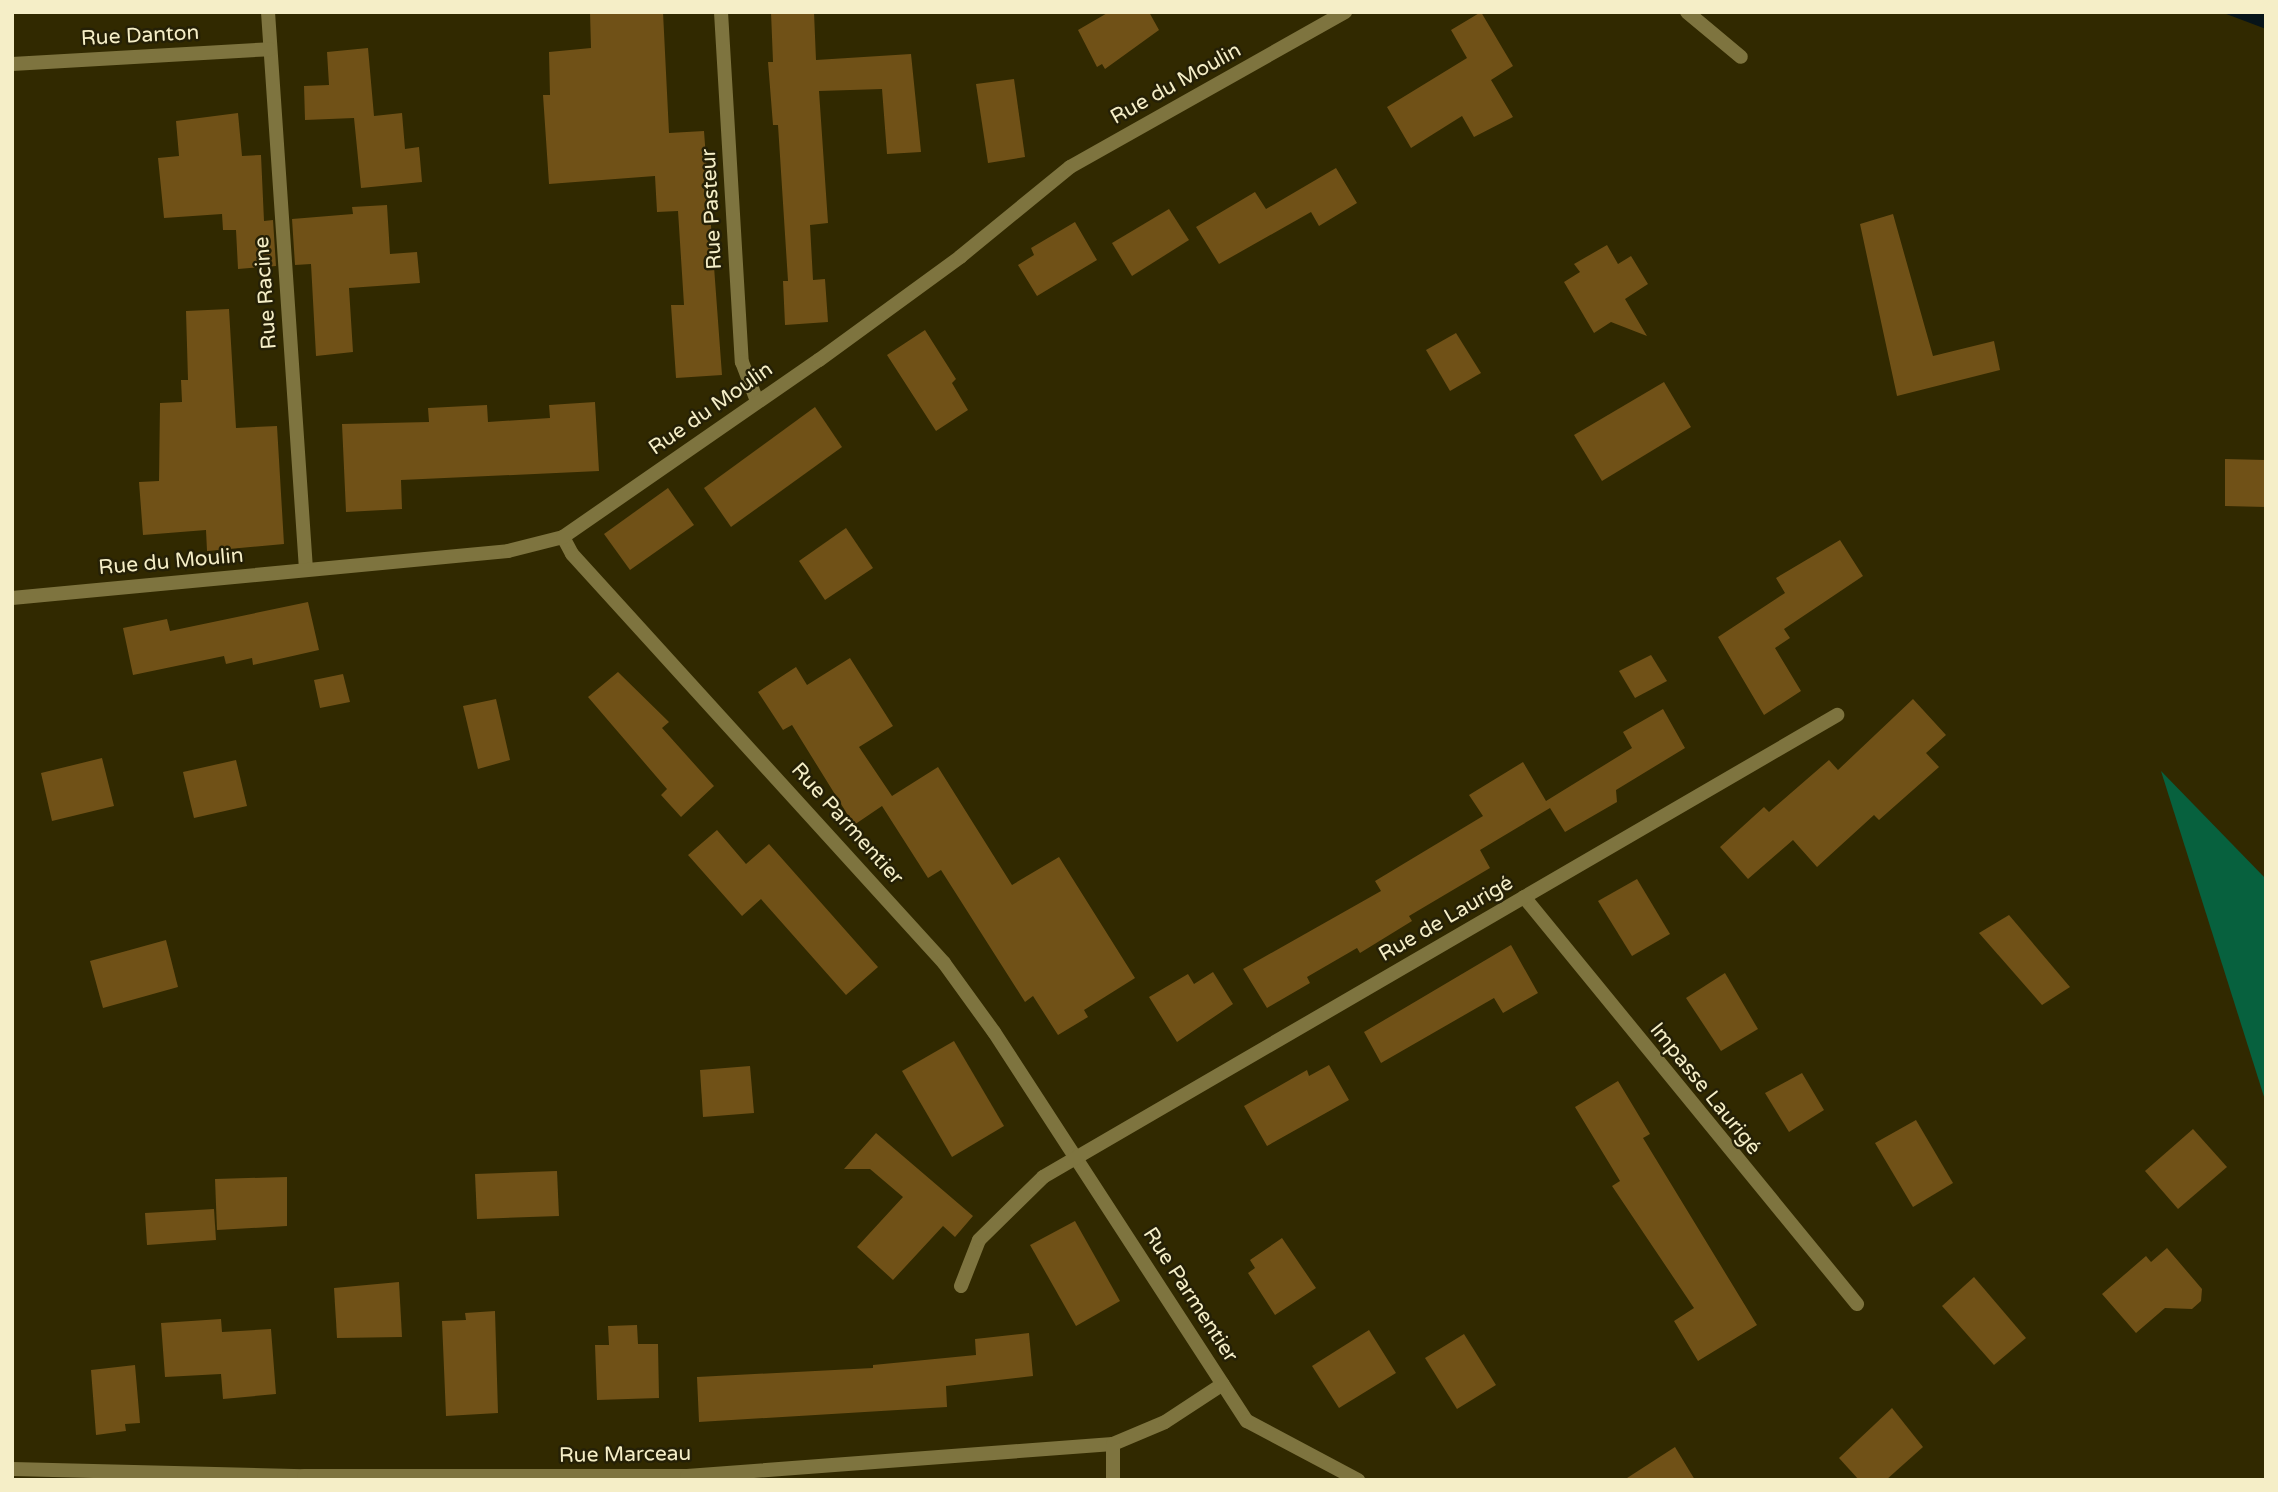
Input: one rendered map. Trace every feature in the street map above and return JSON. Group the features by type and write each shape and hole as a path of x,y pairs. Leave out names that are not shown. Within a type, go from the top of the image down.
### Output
{"street":[{"name":"Rue Racine","path":"268,12 306,570"},
{"name":"Rue Pasteur","path":"721,12 742,362 757,401"},
{"name":"Rue du Moulin","path":"12,598 508,551 563,537 960,257 1070,167 1345,12"},
{"path":"1687,12 1741,57"},
{"name":"Rue Danton","path":"12,64 270,49"},
{"name":"Rue Parmentier","path":"563,537 572,554 944,963 1077,1158 1247,1422 1358,1480"},
{"name":"Rue de Laurigé","path":"1077,1158 1837,715"},
{"name":"Impasse Laurigé","path":"1524,897 1857,1304"},
{"path":"961,1286 979,1240 1043,1177 1077,1158"},
{"name":"Rue Marceau","path":"12,1469 604,1479 1113,1444 1165,1422 1223,1384"},
{"path":"1113,1444 1113,1480"}],"green space":[{"path":"2161,771 2266,879 2266,1103"}],"shaded area":[{"path":"2221,12 2266,12 2266,29"}],"building":[{"path":"590,12 663,12 669,133 704,131 722,375 676,378 671,305 684,305 678,211 657,212 655,176 549,184 543,95 550,95 549,52 591,48"},
{"path":"771,12 814,12 816,60 911,54 921,152 887,154 882,89 819,91 828,223 810,225 813,280 825,279 828,322 785,325 783,281 788,281 778,125 773,125 768,62 773,62"},
{"path":"1109,12 1149,12 1159,30 1105,69 1102,64 1097,67 1078,30"},
{"path":"1481,12 1513,66 1491,80 1513,117 1474,137 1462,116 1411,148 1387,107 1467,58 1451,30"},
{"path":"368,48 374,116 402,113 405,149 419,147 422,182 361,188 354,118 305,120 304,86 329,85 327,52"},
{"path":"1014,79 1025,157 988,163 976,84"},
{"path":"238,113 242,156 261,155 264,221 273,220 276,266 238,269 236,230 223,230 222,214 164,218 158,158 179,156 176,121"},
{"path":"1336,168 1357,203 1319,226 1311,212 1219,264 1196,227 1255,192 1266,209"},
{"path":"387,205 390,254 417,252 420,283 349,288 353,352 316,356 311,264 295,265 292,219 353,214 352,207"},
{"path":"1169,209 1189,240 1132,276 1112,243"},
{"path":"1893,214 1933,356 1994,341 2000,370 1897,396 1860,224"},
{"path":"1075,222 1097,260 1037,296 1018,265 1034,255 1031,248"},
{"path":"1607,245 1618,264 1631,256 1648,284 1625,299 1647,336 1611,322 1594,333 1564,282 1580,272 1574,264"},
{"path":"229,309 236,428 277,426 284,544 207,551 206,530 143,535 139,482 159,481 160,403 182,402 181,380 188,380 186,311"},
{"path":"925,330 956,379 952,383 968,410 936,431 887,355"},
{"path":"1456,333 1481,373 1450,391 1426,350"},
{"path":"1664,382 1691,427 1602,481 1574,435"},
{"path":"595,402 599,471 401,480 402,509 346,512 342,424 429,422 428,408 487,405 488,422 550,418 549,405"},
{"path":"815,407 842,447 731,527 704,488"},
{"path":"2225,459 2266,460 2266,507 2225,506"},
{"path":"668,488 694,525 630,570 604,534"},
{"path":"846,528 873,568 825,600 799,561"},
{"path":"1840,540 1863,576 1784,629 1790,638 1775,648 1801,691 1764,715 1718,637 1785,593 1776,578"},
{"path":"308,602 319,650 253,665 252,658 226,664 224,656 133,675 123,628 167,619 170,631"},
{"path":"1651,655 1667,681 1635,698 1619,671"},
{"path":"850,658 893,726 859,747 892,796 938,767 1012,885 1059,857 1135,978 1084,1010 1088,1017 1058,1035 1033,996 1025,1002 941,870 928,878 882,806 854,825 792,725 783,730 758,692 796,667 807,685"},
{"path":"618,672 669,722 662,728 714,786 681,817 661,795 667,789 588,697"},
{"path":"343,674 350,702 320,708 314,680"},
{"path":"496,699 510,760 478,769 463,706"},
{"path":"1913,699 1946,735 1926,753 1939,767 1879,820 1874,815 1817,867 1793,840 1748,879 1720,847 1764,807 1769,812 1829,760 1838,770"},
{"path":"1663,709 1685,748 1616,790 1617,802 1565,832 1550,808 1480,850 1490,868 1409,916 1412,921 1360,953 1357,948 1307,977 1310,983 1267,1008 1243,969 1381,891 1375,881 1483,816 1469,795 1523,762 1546,801 1632,748 1623,732"},
{"path":"102,758 114,806 52,821 41,773"},
{"path":"236,760 247,806 194,818 183,772"},
{"path":"717,830 746,864 769,844 878,967 846,995 761,899 742,916 688,855"},
{"path":"1637,879 1670,934 1632,956 1598,901"},
{"path":"2009,915 2070,987 2042,1005 1979,933"},
{"path":"166,940 178,987 103,1008 90,961"},
{"path":"1511,945 1538,993 1503,1013 1494,998 1381,1063 1364,1032"},
{"path":"1213,972 1233,1004 1177,1042 1149,997 1188,974 1194,984"},
{"path":"1725,973 1758,1029 1721,1051 1686,998"},
{"path":"954,1041 1004,1126 952,1157 902,1071"},
{"path":"1329,1065 1349,1100 1267,1146 1244,1106 1307,1070 1309,1076"},
{"path":"750,1066 754,1113 703,1117 700,1070"},
{"path":"1802,1073 1824,1110 1789,1132 1765,1093"},
{"path":"1618,1081 1650,1134 1643,1138 1757,1325 1698,1361 1674,1321 1694,1308 1612,1186 1620,1181 1575,1107"},
{"path":"1916,1120 1953,1183 1913,1207 1875,1143"},
{"path":"2193,1129 2227,1167 2178,1209 2145,1171"},
{"path":"876,1133 973,1216 955,1237 943,1226 893,1280 857,1247 903,1197 870,1169 844,1169"},
{"path":"557,1171 559,1216 477,1219 475,1174"},
{"path":"287,1177 287,1226 217,1230 215,1179"},
{"path":"214,1209 216,1240 147,1245 145,1213"},
{"path":"1075,1221 1120,1301 1076,1326 1030,1245"},
{"path":"1282,1238 1316,1288 1275,1315 1248,1273 1255,1268 1250,1260"},
{"path":"2167,1248 2202,1289 2201,1301 2192,1309 2165,1308 2136,1333 2102,1294 2146,1256 2151,1262"},
{"path":"1974,1277 2026,1338 1994,1365 1942,1306"},
{"path":"399,1282 402,1337 337,1338 334,1288"},
{"path":"495,1311 498,1413 446,1416 442,1321 466,1320 465,1313"},
{"path":"221,1319 222,1332 271,1329 276,1394 223,1399 221,1374 165,1377 161,1323"},
{"path":"637,1325 638,1344 658,1344 659,1398 597,1400 595,1345 609,1345 608,1326"},
{"path":"1369,1330 1396,1373 1339,1408 1312,1366"},
{"path":"1029,1333 1033,1376 946,1386 947,1407 699,1422 697,1377 873,1368 873,1365 976,1355 975,1339"},
{"path":"1464,1334 1496,1385 1457,1409 1425,1358"},
{"path":"135,1365 140,1423 125,1424 126,1431 96,1435 91,1370"},
{"path":"1892,1408 1923,1447 1886,1480 1859,1480 1839,1458"},
{"path":"1675,1447 1695,1480 1624,1480"}]}
